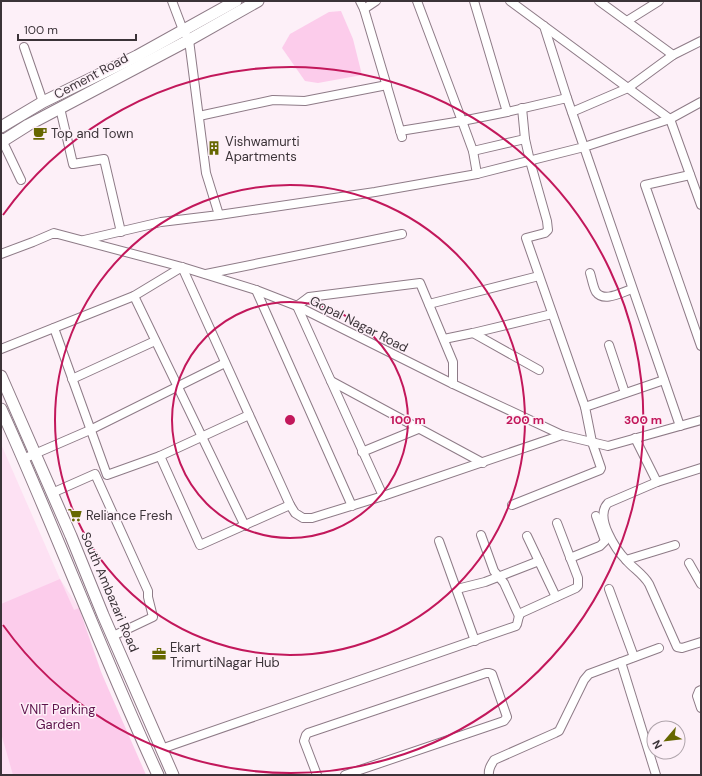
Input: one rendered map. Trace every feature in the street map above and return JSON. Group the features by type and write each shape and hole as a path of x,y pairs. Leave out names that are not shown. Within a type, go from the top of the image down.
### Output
{"main road":[{"name":"Cement Road","path":"1,140 60,108 186,35 236,1"},
{"name":"Cement Road","path":"1,127 43,102 137,56 258,1"},
{"name":"South Ambazari Road","path":"1,376 173,775"},
{"path":"1,409 108,662 158,775"}],"street":[{"path":"172,1 186,35 199,116 206,173 219,215"},
{"path":"376,1 362,5 401,134 567,98"},
{"path":"417,1 473,151 477,174"},
{"path":"474,1 508,112"},
{"path":"510,1 670,119 701,205"},
{"path":"599,1 673,55"},
{"path":"627,22 659,1"},
{"path":"544,26 567,98 680,426"},
{"path":"572,112 628,88 673,55 701,41"},
{"path":"24,47 43,102"},
{"path":"199,116 273,100 305,101 386,85"},
{"path":"83,240 161,222 374,192 477,174 584,147 670,119 701,102"},
{"path":"60,108 73,164 104,158 121,232"},
{"path":"512,505 600,470 601,465 592,442 585,407 526,238 545,233 548,230 547,221 525,139 522,108"},
{"path":"473,151 525,139"},
{"path":"1,140 21,180"},
{"path":"690,175 645,185 701,346"},
{"name":"Gopal Nagar Road","path":"1,254 54,233 182,267 256,290 297,306 453,384 562,435 608,446 701,420"},
{"path":"205,274 402,234"},
{"path":"1,349 134,296 182,267 290,505 295,513 303,518 312,518 352,506 483,463 562,435"},
{"path":"590,273 596,291 601,296 608,297 632,289"},
{"path":"429,304 539,276"},
{"path":"383,496 297,306 309,297 420,283 453,362 453,384"},
{"path":"256,290 352,506"},
{"path":"134,296 244,526"},
{"path":"444,339 552,314"},
{"path":"54,328 107,475 160,456 202,438 249,415"},
{"path":"472,333 539,370"},
{"path":"72,379 155,341"},
{"path":"609,345 625,393"},
{"path":"23,459 90,430 225,363"},
{"path":"585,407 664,380"},
{"path":"330,381 483,463"},
{"path":"362,452 418,429"},
{"path":"635,438 657,482"},
{"path":"160,456 200,546 290,505"},
{"path":"701,468 657,482 608,503 603,510 603,518 606,528 616,547 626,560 645,577 677,646 682,648 701,642"},
{"path":"52,492 95,474 148,591 153,617 113,636"},
{"path":"570,558 600,546 605,541 596,516"},
{"path":"519,616 523,612 578,586 578,578 557,523"},
{"path":"161,749 516,626 519,616 504,583 494,570 481,535"},
{"path":"527,536 556,597"},
{"path":"439,540 475,641"},
{"path":"626,560 675,546"},
{"path":"457,589 473,586 539,562"},
{"path":"690,563 701,584"},
{"path":"609,589 634,657"},
{"path":"489,775 491,764 494,760 559,730 584,680 589,674 659,648"},
{"path":"621,662 656,775"},
{"path":"317,775 304,741 306,734 489,672 492,674 507,717 504,721 345,775"},
{"path":"701,690 698,691 696,696 701,708"}],"shaded area":[{"name":"VNIT Parking Garden","path":"1,444 60,579 79,608 104,680 146,775 1,775"}],"green space":[{"path":"341,11 353,39 362,75 318,83 305,81 282,48 290,34 329,12"},
{"name":"VNIT Parking Garden","path":"60,579 74,610 79,608 101,672 146,775 13,775 1,733 1,604"}],"place":[{"name":"Top and Town","path":"40,133"},
{"name":"Vishwamurti Apartments","path":"214,148"},
{"name":"Reliance Fresh","path":"75,515"},
{"name":"Ekart TrimurtiNagar Hub","path":"159,654"}]}
